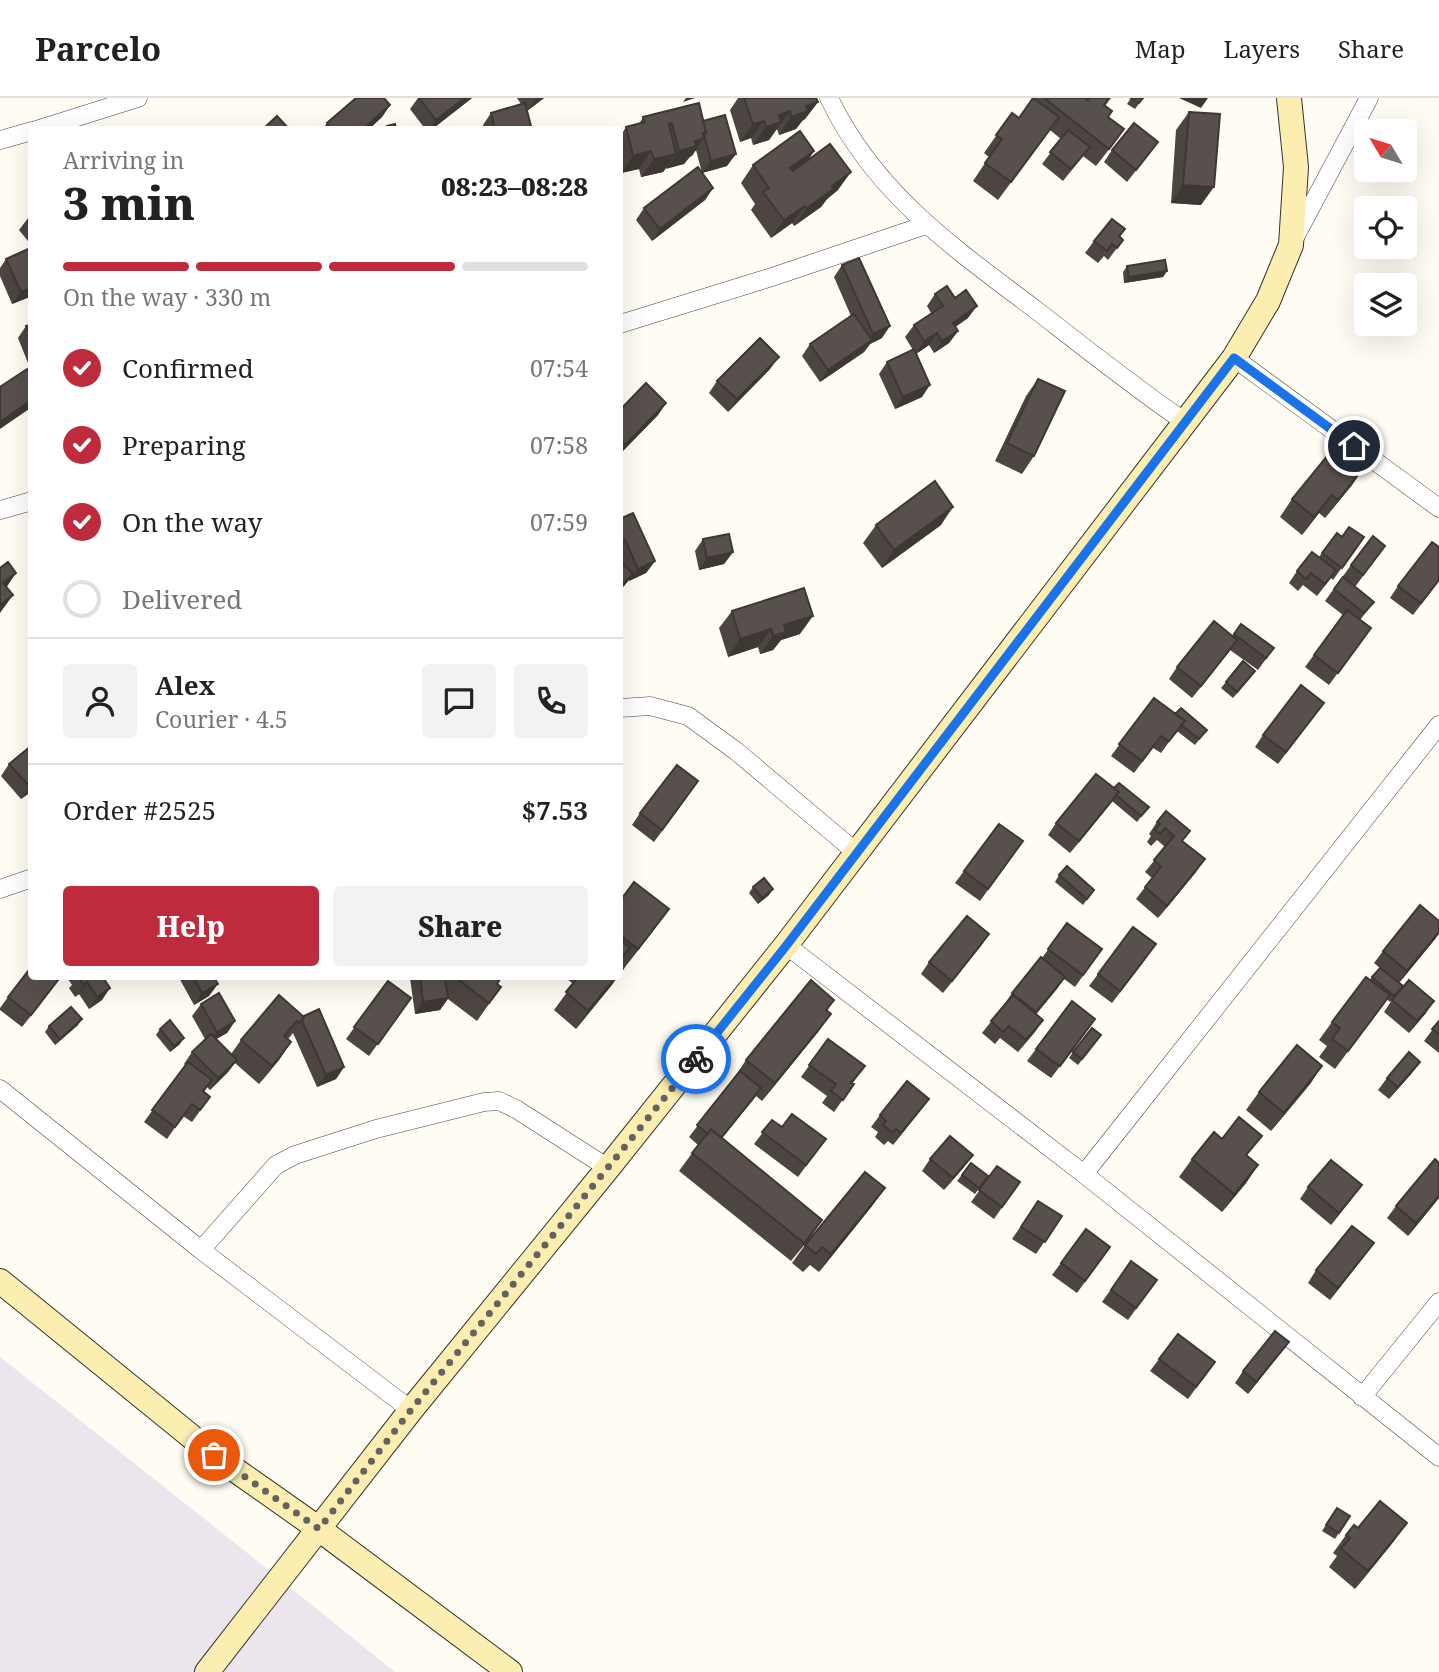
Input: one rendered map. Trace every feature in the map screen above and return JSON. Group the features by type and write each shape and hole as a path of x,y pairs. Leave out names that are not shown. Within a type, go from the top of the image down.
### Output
{"street":[{"path":"47,126 138,98"},
{"path":"830,98 843,127 876,172 926,225 1185,422"},
{"path":"1289,98 1296,167 1291,245"},
{"path":"206,1672 411,1410 786,946 1234,358 1268,301 1291,245 1369,98"},
{"path":"0,140 28,132"},
{"path":"623,323 926,225"},
{"path":"1234,358 1439,508"},
{"path":"0,510 28,502"},
{"path":"623,708 650,706 688,716 736,751 857,853"},
{"path":"1084,1174 1439,726"},
{"path":"0,889 28,879"},
{"path":"786,946 1084,1174 1439,1457"},
{"path":"0,1089 201,1250 411,1410"},
{"path":"201,1250 276,1165 295,1155 376,1129 484,1102 499,1101 516,1109 608,1168"},
{"path":"0,1281 214,1455 319,1529 510,1672"},
{"path":"1362,1397 1439,1301"}],"shaded area":[{"path":"0,1357 240,1547 395,1672 0,1672"}],"building":[{"path":"356,98 384,98 390,105 366,126 329,126 327,123"},
{"path":"419,98 465,98 436,120"},
{"path":"744,98 816,98 818,102 806,106 808,111 791,117 790,111 779,115 781,122 766,127 764,121 753,124"},
{"path":"1033,98 1059,117 1011,182 985,163 1002,139 996,135 1012,113 1019,118"},
{"path":"1044,98 1085,98 1088,101 1090,98 1109,98 1104,105 1112,111 1108,117 1124,129 1109,149"},
{"path":"525,103 531,126 494,126 491,113"},
{"path":"699,103 706,132 703,133 704,138 695,141 696,146 679,151 672,123 669,124 676,154 654,159 651,151 633,156 626,127 645,122 643,117"},
{"path":"1189,112 1220,114 1214,187 1183,185"},
{"path":"725,115 736,154 711,161 703,121"},
{"path":"277,116 286,126 266,126"},
{"path":"1134,123 1158,142 1136,170 1112,150"},
{"path":"1068,130 1090,147 1071,169 1050,152"},
{"path":"800,131 814,151 790,168 793,171 830,144 851,172 807,208 805,206 784,220 763,192 769,188 753,165"},
{"path":"698,167 713,188 660,229 644,208"},
{"path":"1112,219 1125,229 1119,236 1123,240 1117,248 1112,244 1107,251 1094,241"},
{"path":"28,249 28,289 21,292 6,259"},
{"path":"859,258 890,326 873,334 842,265"},
{"path":"1165,260 1167,271 1129,277 1127,266"},
{"path":"947,286 955,298 966,290 977,306 953,323 958,331 942,341 937,333 924,341 914,325 943,306 935,294"},
{"path":"854,314 872,340 828,370 810,344"},
{"path":"760,338 779,357 737,399 717,381"},
{"path":"914,349 930,385 903,397 887,362"},
{"path":"28,370 28,403 0,422 0,387"},
{"path":"1038,379 1065,391 1034,456 1007,443"},
{"path":"646,383 666,403 625,445 623,407"},
{"path":"1337,444 1364,467 1338,500 1332,495 1314,517 1292,499"},
{"path":"935,481 953,507 894,550 876,525"},
{"path":"633,513 655,561 638,569 625,540 623,541 623,518"},
{"path":"1349,527 1364,537 1342,568 1322,553 1337,533 1342,537"},
{"path":"729,534 733,552 707,558 703,539"},
{"path":"1373,536 1385,546 1363,575 1351,565"},
{"path":"1432,542 1439,547 1439,580 1421,603 1398,586"},
{"path":"1312,552 1336,570 1325,584 1311,573 1306,579 1297,571"},
{"path":"8,562 16,573 3,583 13,595 0,605 0,568"},
{"path":"623,564 633,574 623,584"},
{"path":"1343,577 1374,602 1364,613 1334,589"},
{"path":"804,588 813,616 784,625 786,632 773,636 771,629 740,639 732,611"},
{"path":"1347,610 1371,628 1338,673 1314,655"},
{"path":"1214,621 1237,640 1201,686 1177,667"},
{"path":"1241,624 1274,648 1266,658 1234,634"},
{"path":"1243,661 1255,671 1237,692 1226,682"},
{"path":"1301,685 1324,703 1286,752 1263,735"},
{"path":"1154,698 1185,721 1169,741 1161,736 1142,761 1119,744"},
{"path":"1181,708 1207,730 1199,739 1181,725 1185,721 1175,714"},
{"path":"28,748 28,785 9,764"},
{"path":"677,765 698,781 662,830 640,813"},
{"path":"1096,774 1119,792 1079,841 1056,823"},
{"path":"1119,783 1149,807 1141,816 1116,795 1119,792 1114,788"},
{"path":"1166,811 1190,831 1182,841 1205,859 1167,906 1145,887 1161,867 1154,860 1174,836 1165,828 1160,834 1155,830 1160,824 1157,822"},
{"path":"999,824 1023,841 988,889 964,871"},
{"path":"1067,866 1094,890 1087,899 1059,875"},
{"path":"764,878 773,889 762,898 753,887"},
{"path":"634,882 669,909 638,949 623,937 623,897"},
{"path":"1420,905 1439,921 1439,932 1407,971 1383,951"},
{"path":"967,916 989,934 952,981 929,962"},
{"path":"1067,923 1102,949 1083,975 1048,949"},
{"path":"1133,927 1156,944 1120,991 1098,974"},
{"path":"623,942 630,948 623,956"},
{"path":"1041,957 1065,977 1036,1012 1012,993"},
{"path":"1380,968 1403,986 1394,996 1372,977"},
{"path":"28,971 28,980 58,980 31,1015 8,997"},
{"path":"1366,977 1390,995 1348,1051 1332,1039 1340,1028 1332,1022"},
{"path":"81,980 105,980 110,988 97,997 87,982 84,985"},
{"path":"195,980 216,980 218,984 202,993"},
{"path":"420,980 446,980 448,998 423,1002"},
{"path":"459,980 500,980 497,984 501,987 489,1003"},
{"path":"576,980 614,980 588,1011 566,992"},
{"path":"811,980 834,1000 826,1010 831,1014 775,1083 746,1060"},
{"path":"1409,980 1434,1001 1417,1021 1392,1000"},
{"path":"388,981 411,998 378,1044 354,1027"},
{"path":"219,993 235,1021 217,1032 201,1004"},
{"path":"279,995 304,1017 284,1036 291,1042 272,1066 241,1040"},
{"path":"1013,995 1043,1020 1026,1040 1009,1026 1003,1032 991,1021"},
{"path":"1072,1001 1095,1019 1060,1066 1036,1049"},
{"path":"71,1007 82,1019 60,1039 49,1026"},
{"path":"319,1009 344,1067 326,1075 302,1021 304,1016"},
{"path":"170,1020 184,1038 174,1046 160,1029"},
{"path":"1439,1021 1439,1034 1432,1029"},
{"path":"1092,1028 1101,1035 1082,1059 1073,1052"},
{"path":"211,1034 237,1060 218,1078 192,1052"},
{"path":"828,1039 865,1066 851,1083 854,1084 843,1100 831,1091 836,1084 809,1065"},
{"path":"1297,1045 1322,1066 1284,1113 1259,1092"},
{"path":"1409,1052 1420,1062 1398,1087 1387,1078"},
{"path":"188,1062 212,1080 203,1091 210,1097 200,1110 192,1104 175,1127 152,1110"},
{"path":"740,1071 761,1088 721,1138 711,1129 708,1134 697,1125"},
{"path":"907,1081 929,1099 901,1133 896,1129 893,1133 883,1125 886,1121 880,1115"},
{"path":"792,1114 826,1139 806,1165 762,1132 772,1120 782,1127"},
{"path":"1239,1117 1262,1136 1246,1155 1258,1165 1234,1194 1192,1159 1214,1132 1222,1139"},
{"path":"711,1129 822,1220 804,1243 692,1153"},
{"path":"950,1136 973,1155 953,1178 930,1159"},
{"path":"1435,1159 1439,1163 1439,1196 1416,1223 1396,1206"},
{"path":"1331,1160 1362,1185 1339,1213 1308,1187"},
{"path":"971,1163 988,1176 979,1188 962,1175"},
{"path":"997,1166 1020,1182 1002,1207 979,1190"},
{"path":"865,1172 885,1188 831,1254 822,1247 816,1254 805,1245"},
{"path":"1038,1201 1062,1216 1045,1242 1021,1227"},
{"path":"1352,1226 1374,1243 1338,1288 1316,1270"},
{"path":"1086,1229 1110,1247 1085,1281 1061,1263"},
{"path":"1131,1261 1157,1280 1136,1308 1111,1290"},
{"path":"1275,1331 1289,1342 1256,1382 1243,1371"},
{"path":"1178,1334 1215,1362 1196,1387 1159,1359"},
{"path":"1380,1501 1407,1523 1368,1571 1341,1549 1350,1538 1346,1535 1354,1525 1358,1528"},
{"path":"1337,1508 1350,1516 1339,1533 1326,1525"}],"way so far":[{"path":"214,1455 319,1529 411,1410 696,1059"}],"route":[{"path":"696,1059 786,946 1234,358 1354,446"}]}
